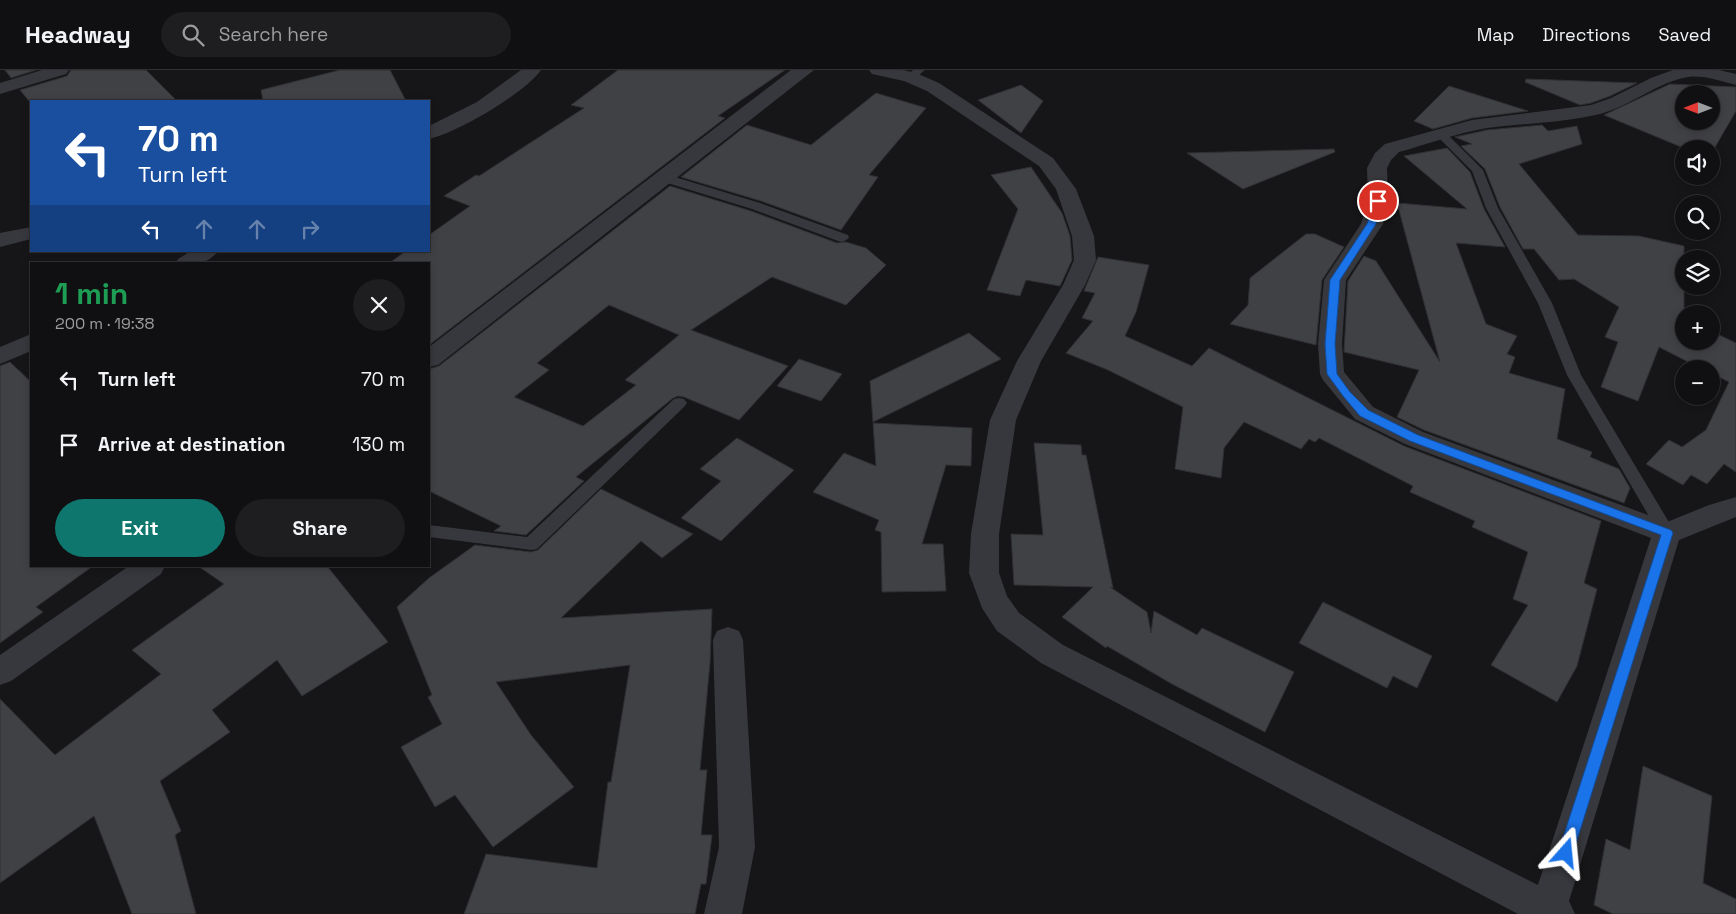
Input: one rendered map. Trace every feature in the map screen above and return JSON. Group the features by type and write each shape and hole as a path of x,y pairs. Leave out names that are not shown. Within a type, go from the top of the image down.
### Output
{"street":[{"path":"0,89 60,70"},
{"path":"430,133 464,117 502,95 532,70"},
{"path":"430,358 665,178 795,75 805,70"},
{"path":"878,70 915,74 1046,162 1066,189 1083,236 1085,260 1074,285 1029,362 1004,420 985,534 984,573 993,600 1008,622 1052,654 1552,912 1667,533"},
{"path":"1736,80 1714,74 1688,71 1651,85 1608,106 1558,117 1498,121 1392,148 1382,157 1377,168 1378,201 1372,224 1335,280 1330,344 1332,374 1364,413 1414,438 1667,533 1736,507"},
{"path":"0,240 30,233"},
{"path":"189,262 204,252"},
{"path":"0,356 30,342"},
{"path":"0,672 150,567"},
{"path":"723,914 737,847 728,640"}],"lane":[{"path":"1441,134 1477,170 1492,208 1545,303 1574,375 1667,533"},
{"path":"665,178 756,206 843,238"},
{"path":"430,531 531,544 679,404"}],"building":[{"path":"5,70 36,70 11,78"},
{"path":"71,70 146,70 176,100 29,101 20,90 67,76"},
{"path":"340,70 390,70 405,100 263,100 261,90"},
{"path":"618,70 785,70 718,116 725,118 430,344 430,262 391,262 405,252 430,252 430,234 470,206 444,196 476,175 479,176 584,108 571,105"},
{"path":"1526,79 1637,83 1610,96 1580,105 1525,82"},
{"path":"1670,84 1692,85 1675,85 1675,130 1720,130 1720,86 1736,87 1736,111 1719,140 1675,140 1675,144 1604,115"},
{"path":"1021,85 1043,101 1021,133 978,100"},
{"path":"1449,86 1528,111 1472,118 1433,129 1414,121"},
{"path":"876,93 926,108 869,175 878,177 841,230 761,201 681,177 747,125 811,145"},
{"path":"1542,125 1548,131 1577,126 1582,144 1519,164 1578,235 1639,236 1684,246 1684,250 1675,250 1675,295 1684,295 1684,305 1675,305 1675,350 1720,350 1720,335 1736,343 1736,472 1724,464 1707,484 1691,475 1683,485 1646,464 1669,440 1682,447 1706,430 1718,405 1720,405 1720,401 1729,382 1720,378 1720,360 1684,360 1659,347 1638,401 1601,387 1618,342 1605,337 1619,307 1574,279 1559,280 1534,249 1523,249 1500,207 1485,169 1461,146 1472,144 1455,137 1487,130"},
{"path":"1447,148 1470,172 1484,209 1505,247 1456,243 1486,324 1517,336 1507,354 1515,357 1509,373 1565,389 1557,439 1592,452 1590,457 1619,469 1630,488 1624,503 1424,430 1397,417 1419,370 1344,352 1348,281 1364,256 1376,261 1440,362 1397,203 1467,209 1404,156"},
{"path":"1334,149 1335,152 1243,189 1187,153"},
{"path":"1031,167 1062,213 1070,236 1072,260 1060,286 1026,280 1020,296 987,290 1018,209 991,175"},
{"path":"670,186 751,211 837,243 846,242 866,248 886,265 846,305 772,277 691,330 788,366 739,420 684,397 678,396 673,398 576,477 584,481 526,535 494,531 501,526 430,491 430,369 439,366","holes":["609,305 679,335 625,380 636,385 583,426 514,397 549,370 537,363"]},
{"path":"1306,234 1315,234 1344,247 1322,280 1316,345 1230,324 1248,305 1250,278"},
{"path":"1098,257 1149,265 1136,312 1125,336 1192,366 1209,348 1404,446 1601,521 1584,583 1597,589 1577,666 1557,702 1491,665 1528,605 1513,599 1528,552 1472,527 1475,521 1410,492 1413,486 1319,438 1315,442 1309,439 1301,449 1244,422 1224,448 1221,478 1175,469 1183,407 1108,370 1066,353 1093,321 1082,318 1095,293 1084,291"},
{"path":"969,333 1001,359 873,422 870,381"},
{"path":"799,359 842,374 821,401 777,386"},
{"path":"10,362 30,381 30,567 92,567 36,607 43,612 0,643 0,366"},
{"path":"873,423 972,428 971,466 946,465 922,544 943,544 946,591 882,592 881,532 875,530 879,520 813,492 844,453 876,466"},
{"path":"737,438 794,470 721,541 681,518 721,481 700,469"},
{"path":"1034,443 1081,445 1082,455 1086,455 1113,588 1110,587 1147,612 1151,633 1154,611 1197,635 1202,628 1294,672 1265,732 1172,684 1107,646 1106,648 1062,617 1093,587 1014,585 1011,534 1043,535"},
{"path":"601,489 693,534 662,558 641,541 561,618 712,609 710,663 700,770 707,770 701,835 712,835 706,884 701,884 695,914 464,914 486,854 597,868 608,782 611,782 630,665 496,682 531,735 574,787 493,847 455,795 435,807 401,747 442,724 428,697 432,695 397,607 429,578 475,545 531,552 538,550"},
{"path":"199,567 328,567 388,642 302,696 277,660 212,710 230,732 160,781 181,831 175,835 196,914 132,914 94,816 0,883 0,699 55,755 161,674 132,650 224,584"},
{"path":"1323,602 1432,656 1417,688 1393,676 1387,688 1299,643"},
{"path":"1643,766 1712,796 1703,883 1736,899 1736,914 1613,914 1594,905 1606,839 1630,850"}],"route":[{"path":"1378,201 1372,224 1335,280 1330,344 1332,374 1346,394 1364,413 1414,438 1667,533 1566,853"}]}
